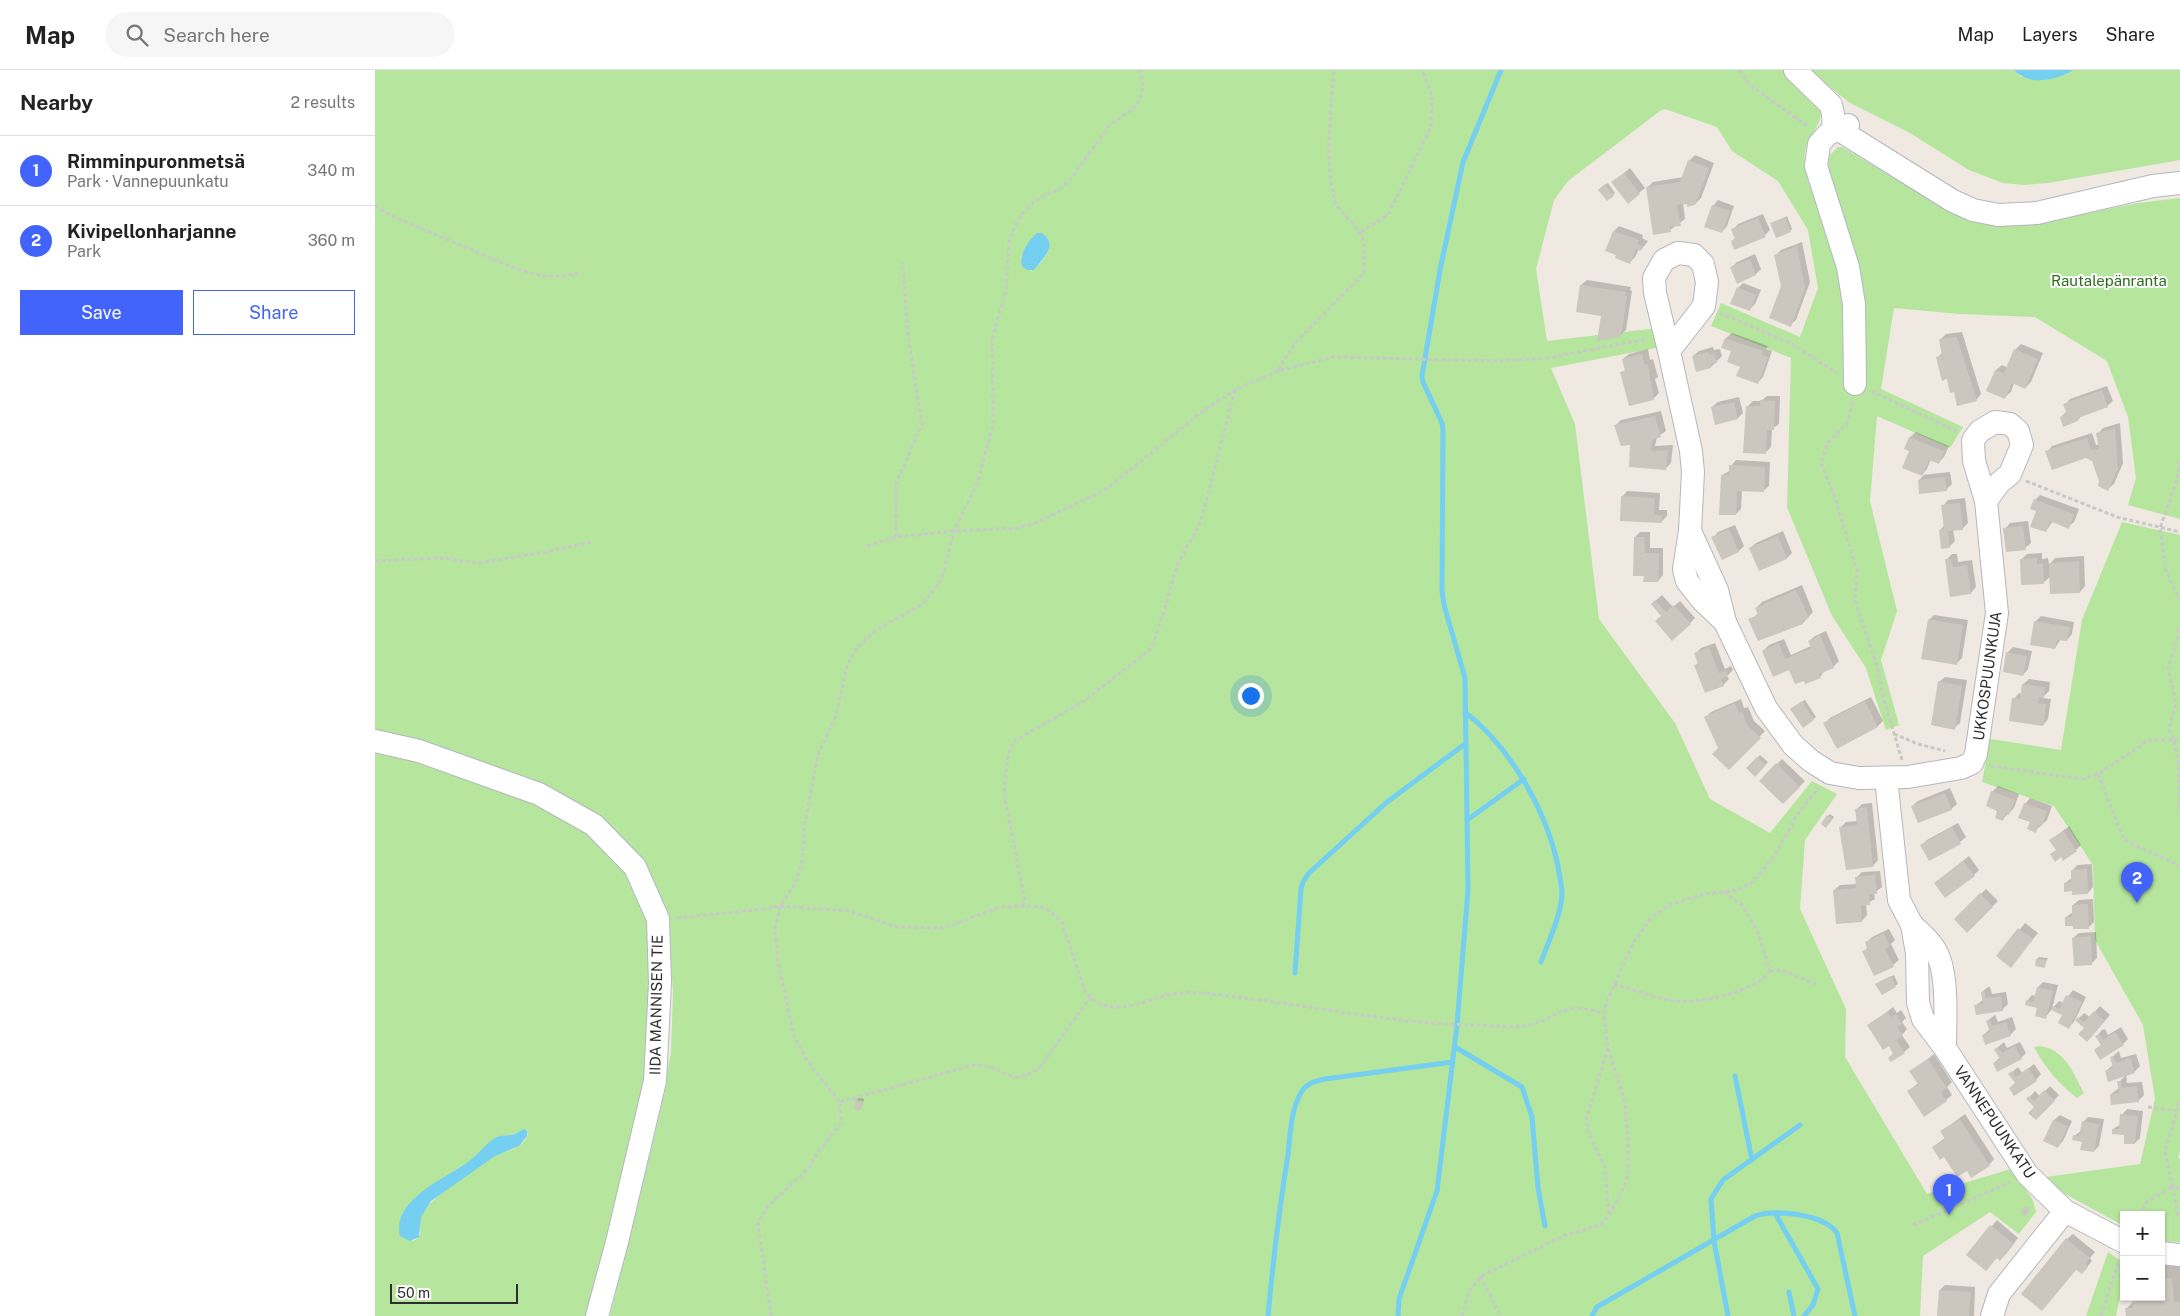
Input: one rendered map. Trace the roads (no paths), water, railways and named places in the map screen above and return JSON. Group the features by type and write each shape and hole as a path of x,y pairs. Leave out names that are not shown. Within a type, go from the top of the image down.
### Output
{"street":[{"path":"1795,70 1831,105 1833,114 1829,134"},
{"path":"1855,384 1854,304 1848,267 1816,166 1817,150 1829,134 1845,125 1856,123"},
{"path":"1829,134 1844,133 1960,205 1998,215 2037,213 2153,186 2180,183"},
{"path":"1909,155 1929,186"},
{"path":"1667,343 1691,451 1693,472 1690,531 1717,590 1725,622 1766,708 1778,727 1793,745 1811,761 1830,773 1859,778 1897,778"},
{"name":"UKKOSPUUNKUJA","path":"1897,778 1961,768 1972,763 1976,754 1997,613 1986,501 1974,461 1973,440 1981,431 1995,422 2010,424 2018,431 2022,445 2009,474 1999,483 1986,501"},
{"name":"IIDA MANNISEN TIE","path":"375,741 419,751 539,794 594,825 635,867 658,920 660,983 655,1081 617,1242 597,1316"},
{"name":"VANNEPUUNKATU","path":"1897,778 1899,900 1912,925 1916,942 1920,1012 1926,1024 1945,1048 2027,1174 2065,1211 2120,1247"},
{"path":"1993,1316 1999,1294 2065,1211"},
{"path":"2165,1253 2180,1255"}],"water":[{"path":"2014,70 2074,70 2059,77 2035,80 2027,79"},
{"path":"1037,233 1047,237 1050,246 1034,270 1027,270 1022,266 1023,252"},
{"path":"524,1129 527,1131 527,1136 519,1146 495,1156 431,1201 421,1217 419,1237 410,1241 400,1236 399,1223 404,1211 423,1191 469,1161 495,1138 514,1134"}],"waterway":[{"path":"1398,1316 1399,1299 1437,1191 1457,1025 1468,890 1465,678 1444,605 1442,591 1443,431 1442,423 1422,376 1440,270 1463,162 1501,70"},
{"path":"1465,712 1497,743 1524,781 1545,823 1552,845 1558,866 1562,893 1557,919 1541,962"},
{"path":"1295,973 1301,889 1308,874 1387,802 1465,744"},
{"path":"1467,820 1524,779"},
{"path":"1455,1047 1522,1087 1532,1117 1538,1188 1545,1226"},
{"path":"1268,1316 1292,1122 1295,1105 1304,1088 1309,1084 1325,1079 1453,1062"},
{"path":"1735,1076 1752,1160"},
{"path":"1728,1316 1714,1241 1711,1199 1723,1180 1800,1125"},
{"path":"1592,1316 1597,1307 1755,1216 1774,1213 1811,1217 1822,1221 1837,1233 1855,1316"},
{"path":"1775,1213 1818,1289 1813,1305 1804,1316"},
{"path":"1789,1292 1794,1316"}],"place":[{"name":"Kivipellonharjanne","path":"2137,903"},
{"name":"Rimminpuronmetsä","path":"1949,1215"}],"park label":[{"name":"Rautalepänranta","path":"2109,280"}]}
